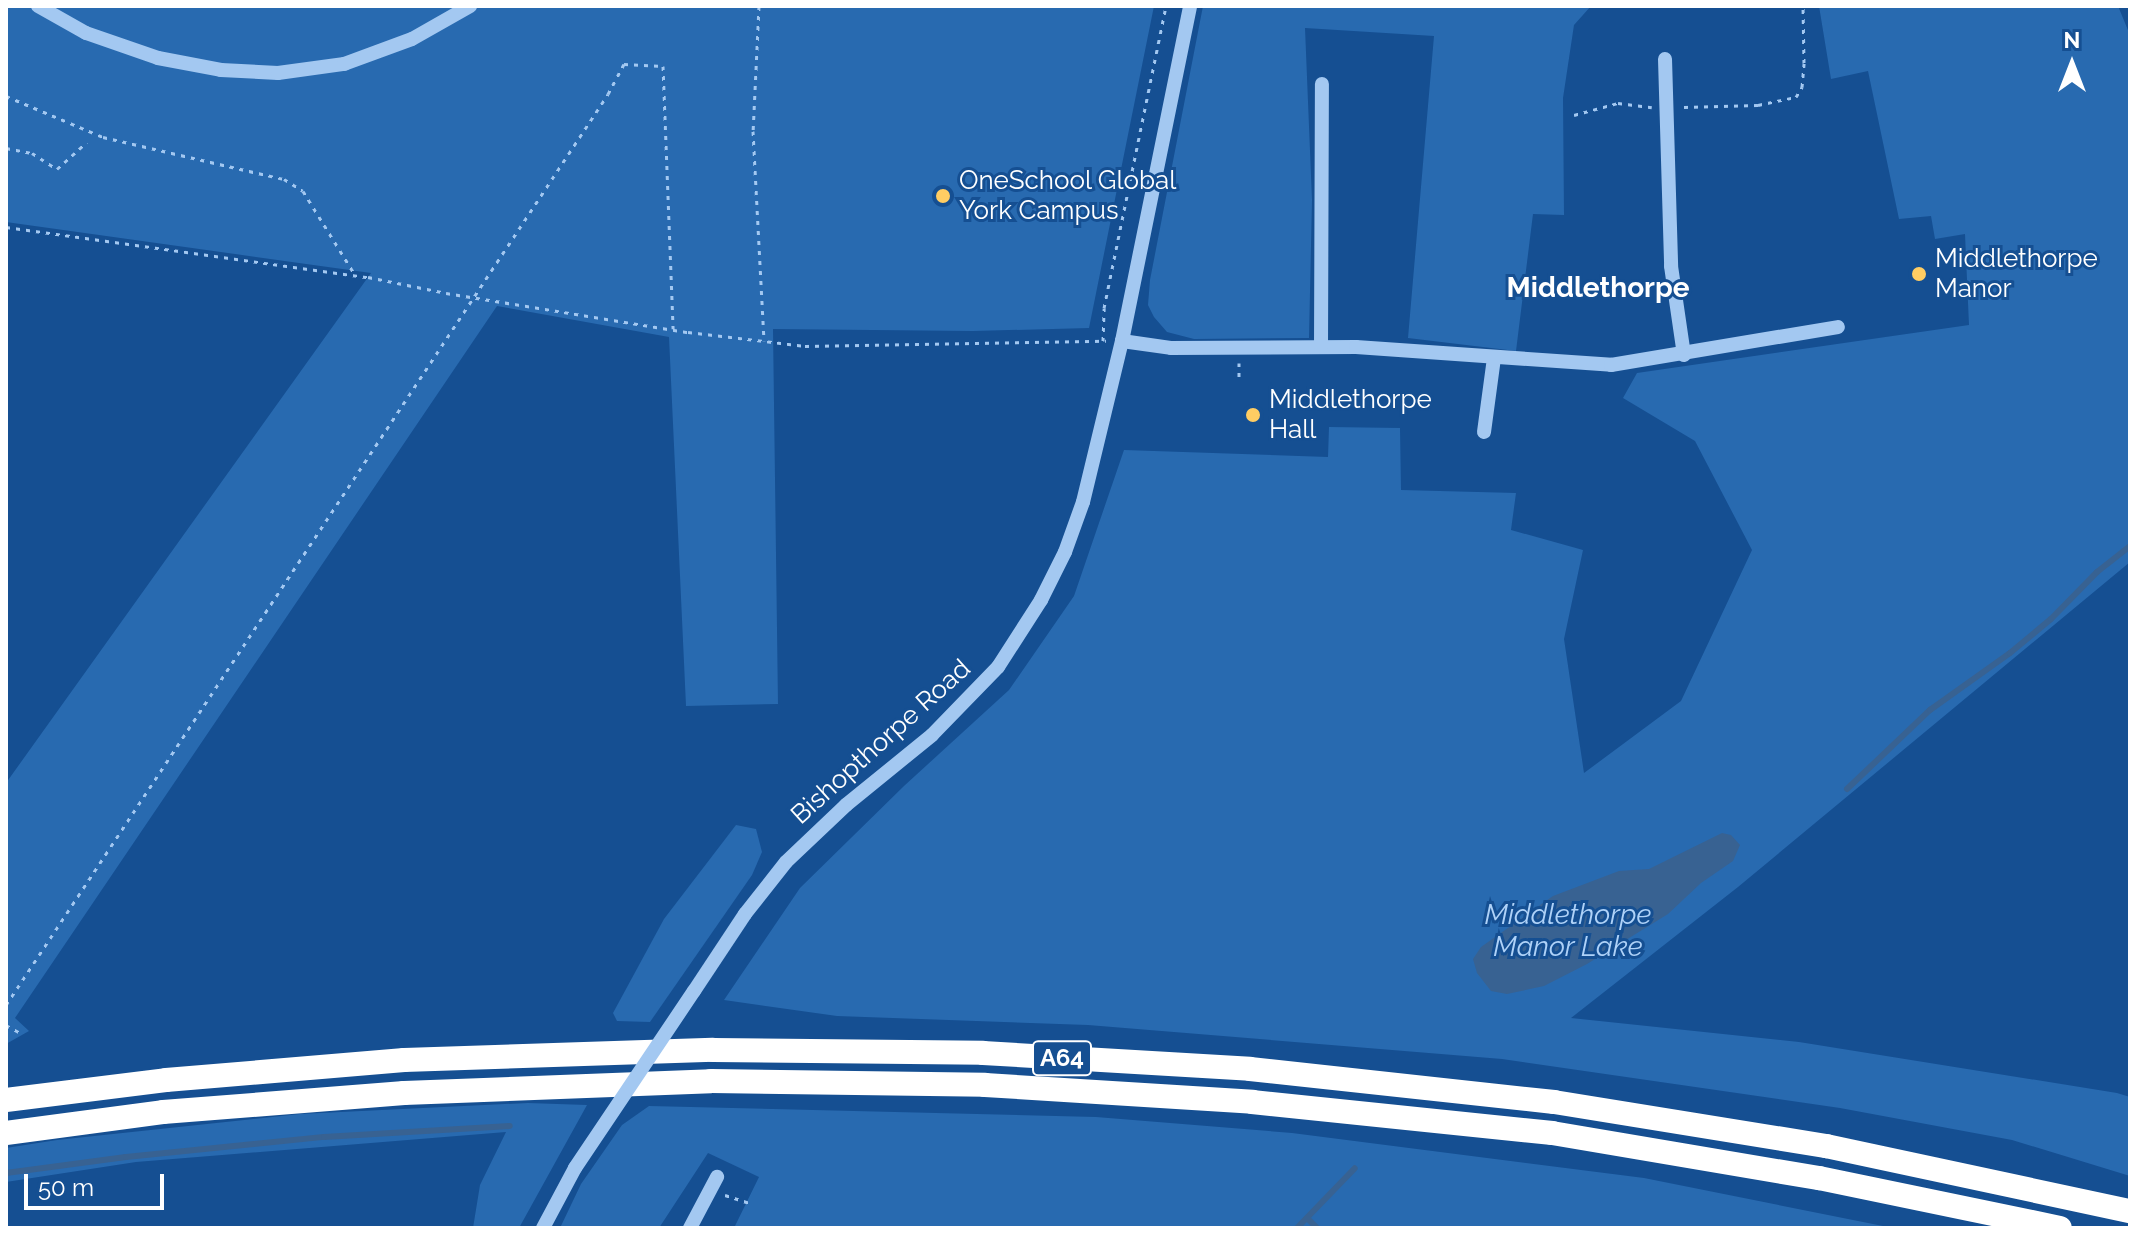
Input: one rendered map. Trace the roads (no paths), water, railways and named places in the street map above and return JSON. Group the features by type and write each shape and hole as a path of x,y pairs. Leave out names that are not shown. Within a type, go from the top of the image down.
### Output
{"highway":[{"name":"A64","path":"6,1100 166,1080 404,1060 713,1050 983,1053 1250,1069 1554,1102 1826,1146 2119,1208"},
{"name":"A64","path":"6,1133 163,1112 404,1093 711,1081 985,1085 1252,1102 1552,1133 1819,1178 2060,1228"}],"street":[{"path":"38,6 86,33 158,58 221,70 278,73 344,64 412,39 470,6"},
{"name":"Bishopthorpe Road","path":"543,1228 575,1168 745,914 786,862 846,805 932,735 998,667 1041,600 1065,552 1083,502 1122,341 1190,6"},
{"path":"1665,59 1671,266 1684,355"},
{"path":"1321,347 1322,84"},
{"path":"1122,341 1171,348 1321,347 1611,365 1838,327"},
{"path":"1484,432 1494,358"},
{"path":"690,1228 713,1184"}],"water":[{"name":"Middlethorpe Manor Lake","path":"1722,833 1731,835 1740,845 1733,861 1701,883 1668,914 1587,964 1544,986 1507,994 1491,991 1477,973 1473,959 1481,947 1553,896 1619,871 1649,869"}],"waterway":[{"path":"1847,789 1930,710 2010,653 2051,619 2097,572 2130,546"},
{"path":"6,1173 324,1137 510,1126"},
{"path":"1297,1228 1355,1168"},
{"path":"1307,1218 1317,1228"}],"place":[{"name":"OneSchool Global York Campus","path":"943,196"},
{"name":"Middlethorpe Manor","path":"1919,274"},
{"name":"Middlethorpe Hall","path":"1253,415"}],"district":[{"name":"Middlethorpe","path":"1598,288"}]}
